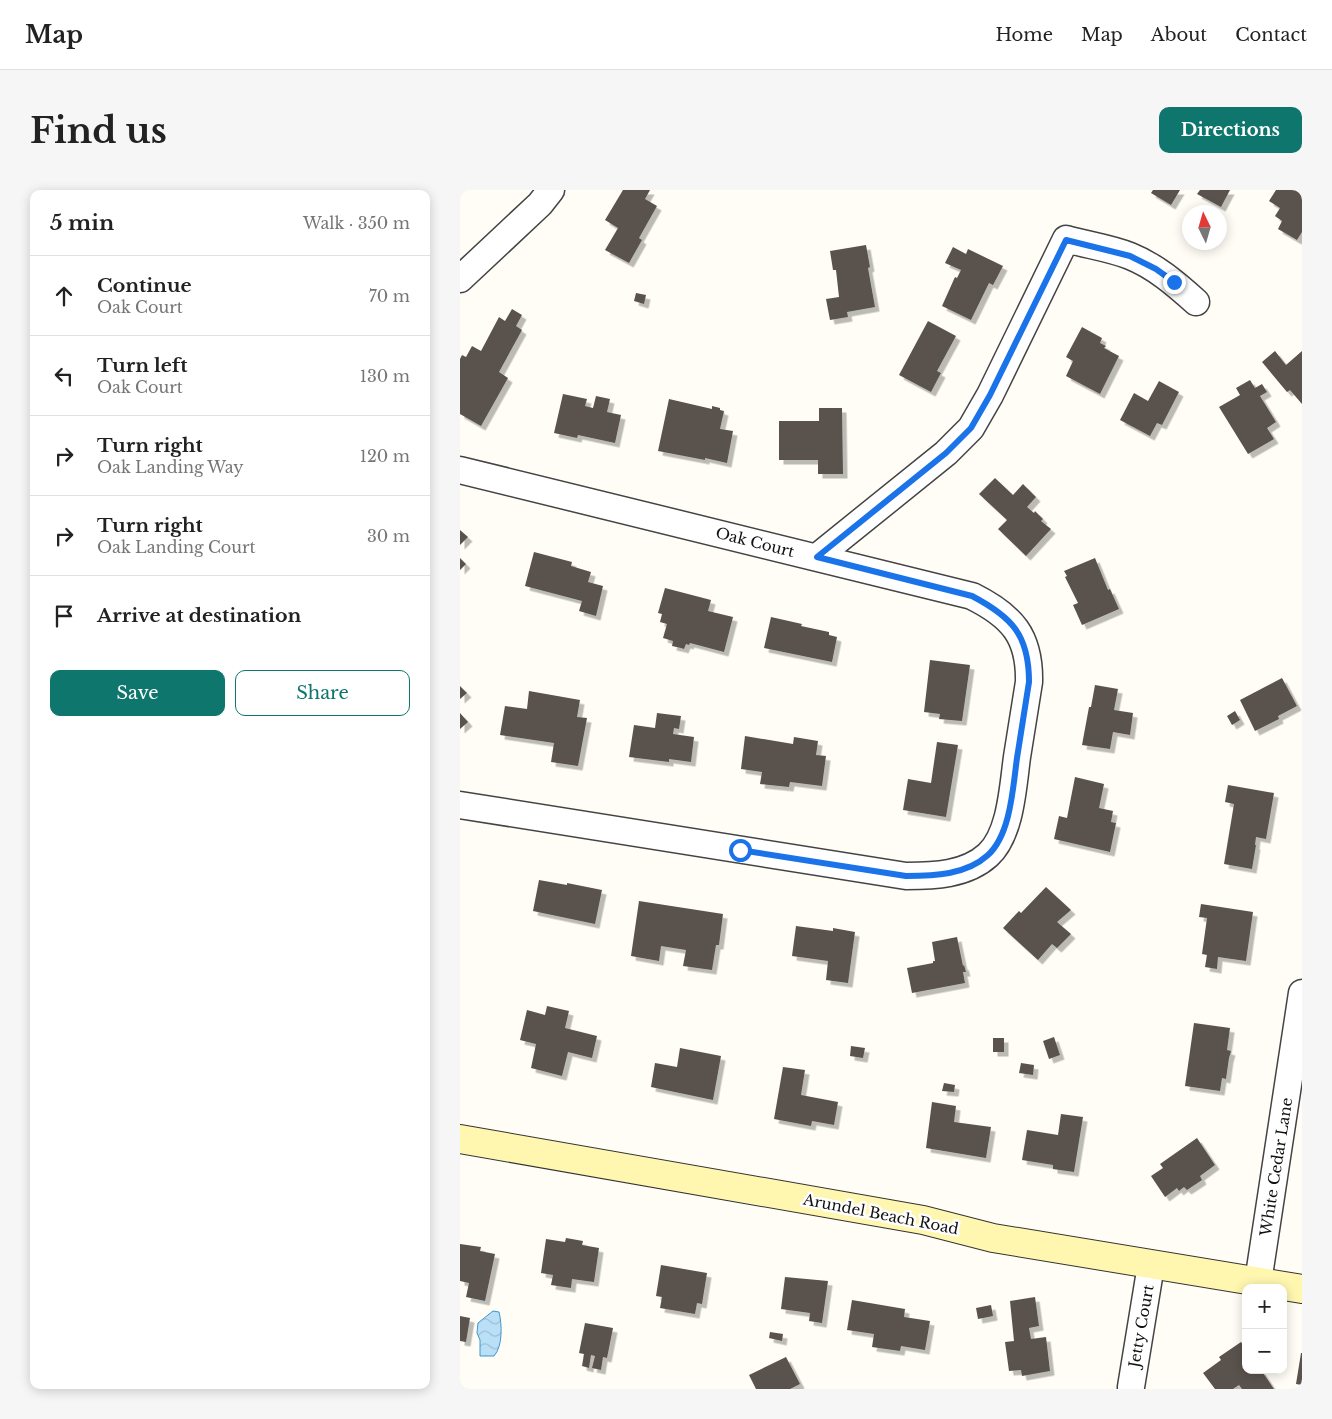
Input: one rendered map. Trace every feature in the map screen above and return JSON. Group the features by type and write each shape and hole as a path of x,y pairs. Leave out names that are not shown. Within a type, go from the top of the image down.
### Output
{"street":[{"path":"460,279 540,204 552,190"},
{"path":"817,557 946,453 971,428 990,395 1066,240 1130,256 1156,269 1196,302"},
{"name":"Oak Court","path":"460,470 972,596 995,608 1009,621 1022,640 1029,662 1029,682 1009,813 1001,837 989,854 972,866 949,873 906,876 460,805"},
{"name":"White Cedar Lane","path":"1258,1282 1302,994"},
{"name":"Arundel Beach Road","path":"460,1139 914,1219 993,1238 1302,1288"},
{"name":"Jetty Court","path":"1131,1387 1151,1264"}],"water":[{"path":"493,1311 499,1312 500,1317 501,1335 499,1347 494,1356 480,1356 480,1340 477,1333 478,1323"}],"building":[{"path":"623,190 650,190 645,199 657,206 639,238 642,240 629,263 605,250 618,228 605,220"},
{"path":"1153,190 1180,190 1171,205 1151,193"},
{"path":"1200,190 1230,190 1222,205 1217,205 1197,194"},
{"path":"1276,190 1302,190 1302,232 1297,240 1278,229 1282,221 1275,216 1280,208 1269,201"},
{"path":"866,245 875,307 847,312 848,317 830,320 826,299 839,297 836,270 833,270 830,251"},
{"path":"953,247 966,254 968,249 1003,266 993,285 989,283 971,320 942,306 955,277 957,278 961,270 945,263"},
{"path":"636,293 646,295 644,304 634,301"},
{"path":"512,309 522,315 516,326 522,330 499,372 508,378 481,426 460,414 460,359 462,355 466,357 472,346 481,351 499,317 505,321"},
{"path":"928,321 956,336 937,371 941,373 931,392 899,375"},
{"path":"1082,327 1102,338 1100,343 1106,346 1104,348 1119,356 1100,394 1066,376 1073,361 1066,357"},
{"path":"1275,351 1286,365 1302,351 1302,404 1290,390 1287,392 1262,362"},
{"path":"1250,380 1255,388 1262,384 1267,392 1260,396 1276,422 1267,428 1274,439 1248,454 1219,407 1240,395 1236,388"},
{"path":"1159,381 1179,392 1162,425 1157,423 1150,436 1120,420 1134,393 1148,401"},
{"path":"563,394 587,399 585,406 593,408 596,396 610,399 607,412 621,415 615,443 578,435 577,438 554,433"},
{"path":"669,399 712,409 712,406 724,411 720,429 733,431 727,463 658,451"},
{"path":"819,408 842,408 843,474 818,474 818,460 779,460 779,421 819,421"},
{"path":"995,478 1013,495 1023,484 1036,497 1027,507 1034,513 1035,511 1043,519 1041,521 1051,529 1026,556 998,529 1007,520 979,494"},
{"path":"460,530 468,537 460,545"},
{"path":"534,552 572,562 571,566 591,572 588,582 603,586 596,616 579,611 582,601 525,586"},
{"path":"460,558 466,564 460,570"},
{"path":"1095,558 1108,590 1110,589 1119,609 1082,625 1073,605 1078,603 1064,571"},
{"path":"665,588 711,600 708,611 733,617 724,652 690,643 689,645 686,644 684,649 672,646 673,641 663,638 667,624 660,622 662,614 658,613"},
{"path":"771,617 829,632 829,635 837,637 832,662 764,648"},
{"path":"930,660 970,665 962,721 939,719 940,714 924,712"},
{"path":"1282,678 1297,706 1278,716 1279,719 1255,731 1240,700"},
{"path":"1095,685 1118,689 1114,710 1133,713 1130,735 1113,732 1110,749 1082,745"},
{"path":"460,686 467,693 460,699"},
{"path":"529,691 580,700 577,717 587,718 578,766 551,762 554,743 500,735 505,706 527,709"},
{"path":"1235,711 1240,720 1232,725 1227,716"},
{"path":"460,713 468,722 460,729"},
{"path":"657,713 681,716 679,729 674,728 673,734 694,737 691,762 669,759 669,762 629,757 634,725 655,728"},
{"path":"745,736 793,744 794,737 818,741 816,755 826,756 822,786 790,782 789,787 760,784 762,772 741,769"},
{"path":"937,742 958,745 946,817 903,810 908,779 931,783"},
{"path":"1075,777 1104,784 1099,808 1113,811 1111,822 1116,823 1110,852 1054,839 1059,816 1067,818"},
{"path":"1228,785 1274,793 1266,839 1256,837 1252,869 1224,864 1234,804 1225,802"},
{"path":"539,880 602,890 595,924 533,911"},
{"path":"1046,887 1071,910 1057,922 1071,934 1057,948 1052,944 1038,960 1003,928 1019,911 1021,913"},
{"path":"639,901 723,914 719,945 716,945 712,970 683,966 686,950 661,946 659,961 631,956"},
{"path":"1201,904 1253,912 1246,961 1218,957 1217,969 1205,967 1207,955 1202,954 1207,918 1199,917"},
{"path":"796,926 833,931 833,928 855,932 848,983 826,980 828,961 792,956"},
{"path":"957,937 966,972 963,972 965,983 912,993 907,968 933,963 935,961 932,942"},
{"path":"547,1006 569,1011 565,1028 597,1036 592,1058 568,1052 562,1076 531,1068 536,1044 520,1040 527,1010 545,1015"},
{"path":"1194,1023 1230,1028 1227,1050 1231,1051 1226,1079 1222,1078 1220,1091 1185,1086"},
{"path":"1054,1037 1060,1055 1049,1059 1043,1041"},
{"path":"993,1038 1004,1038 1004,1052 993,1052"},
{"path":"851,1046 865,1048 863,1058 850,1056"},
{"path":"680,1048 721,1056 713,1100 651,1087 655,1063 677,1067"},
{"path":"1021,1063 1034,1065 1033,1075 1019,1073"},
{"path":"783,1067 805,1070 801,1095 838,1102 834,1125 812,1121 811,1126 774,1119"},
{"path":"944,1083 955,1085 954,1092 942,1091"},
{"path":"932,1102 956,1106 954,1122 991,1127 986,1158 926,1148"},
{"path":"1061,1114 1083,1117 1074,1172 1053,1169 1053,1165 1022,1160 1027,1130 1058,1135"},
{"path":"1197,1138 1215,1165 1200,1176 1202,1180 1187,1190 1184,1187 1179,1191 1177,1188 1165,1197 1151,1176 1163,1168 1160,1164"},
{"path":"566,1238 583,1241 582,1245 599,1248 594,1282 572,1279 571,1288 551,1285 553,1275 541,1273 546,1239 565,1242"},
{"path":"460,1244 481,1247 480,1251 495,1254 485,1301 466,1297 469,1283 460,1281"},
{"path":"661,1265 707,1273 702,1304 697,1303 695,1314 660,1308 662,1297 656,1296"},
{"path":"785,1277 828,1281 822,1323 809,1321 810,1313 781,1309"},
{"path":"1035,1297 1039,1326 1029,1328 1031,1339 1046,1337 1050,1371 1022,1376 1021,1370 1009,1371 1005,1342 1014,1341 1010,1301"},
{"path":"852,1300 905,1309 904,1317 930,1321 925,1350 901,1346 900,1351 872,1347 874,1334 847,1330"},
{"path":"991,1305 993,1316 978,1319 976,1308"},
{"path":"460,1316 470,1318 466,1342 460,1341"},
{"path":"585,1323 613,1328 607,1358 603,1357 601,1370 592,1368 595,1356 591,1355 589,1368 582,1366 584,1354 579,1353"},
{"path":"770,1332 783,1334 782,1341 769,1338"},
{"path":"1241,1342 1242,1374 1264,1374 1274,1389 1242,1389 1239,1385 1233,1389 1215,1389 1203,1373 1221,1360 1219,1357"},
{"path":"1302,1353 1302,1385 1296,1384"},
{"path":"786,1357 800,1384 790,1389 756,1389 749,1375"}],"route":[{"path":"740,850 906,876 949,873 972,866 989,854 1001,837 1009,813 1029,682 1029,662 1022,640 1009,621 995,608 972,596 817,557 946,453 971,428 990,395 1066,240 1130,256 1156,269 1174,282"}]}
